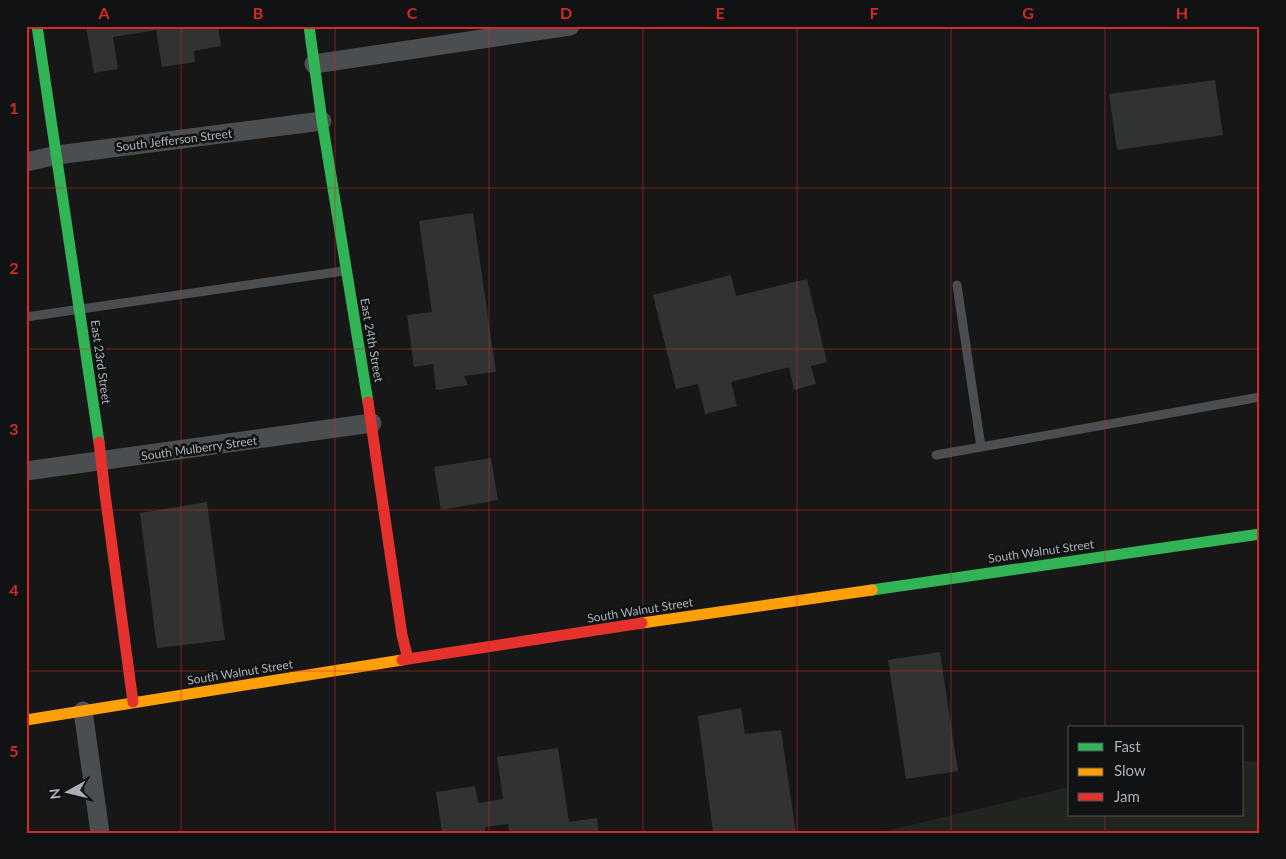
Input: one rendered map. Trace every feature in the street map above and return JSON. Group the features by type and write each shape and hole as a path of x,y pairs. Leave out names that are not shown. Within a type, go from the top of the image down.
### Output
{"street":[{"name":"East 23rd Street","path":"37,26 102,461 106,504 133,702"},
{"name":"East 24th Street","path":"309,26 322,122 372,423 402,635 408,659"},
{"path":"314,64 570,26"},
{"name":"South Jefferson Street","path":"26,162 57,155 322,122"},
{"name":"South Mulberry Street","path":"26,471 372,423"},
{"name":"South Walnut Street","path":"26,720 408,659 771,604 1260,534"},
{"path":"83,711 100,833"}],"lane":[{"path":"26,317 346,271"},
{"path":"957,285 981,447"},
{"path":"936,455 1260,397"}],"shaded area":[{"path":"1244,761 1260,762 1260,833 877,833 1068,787 1068,816 1244,816"}],"building":[{"path":"86,26 218,26 221,46 194,51 195,62 162,67 156,30 113,37 118,69 94,73"},
{"path":"1215,80 1223,135 1117,150 1109,94"},
{"path":"473,213 496,372 464,376 468,385 436,390 433,364 414,367 407,315 432,312 419,221"},
{"path":"731,275 736,296 807,279 827,362 811,366 816,384 794,390 789,367 731,382 737,406 705,414 698,384 676,389 653,295"},
{"path":"491,458 498,500 441,510 434,467"},
{"path":"207,502 225,640 157,648 140,513"},
{"path":"940,652 958,771 906,779 888,660"},
{"path":"741,708 745,734 781,730 796,833 713,833 698,716"},
{"path":"558,748 569,822 597,818 599,833 509,833 508,824 485,827 485,833 442,833 436,792 475,786 478,803 503,799 497,757"}],"traffic: fast":[{"path":"37,26 99,442"},
{"path":"309,26 322,121 368,402"},
{"path":"872,590 1260,534"}],"traffic: slow":[{"path":"642,623 872,590"},
{"path":"26,720 402,660"}],"traffic: jam":[{"path":"368,402 402,635 408,659"},
{"path":"99,442 133,702"},
{"path":"402,660 642,623"}]}
